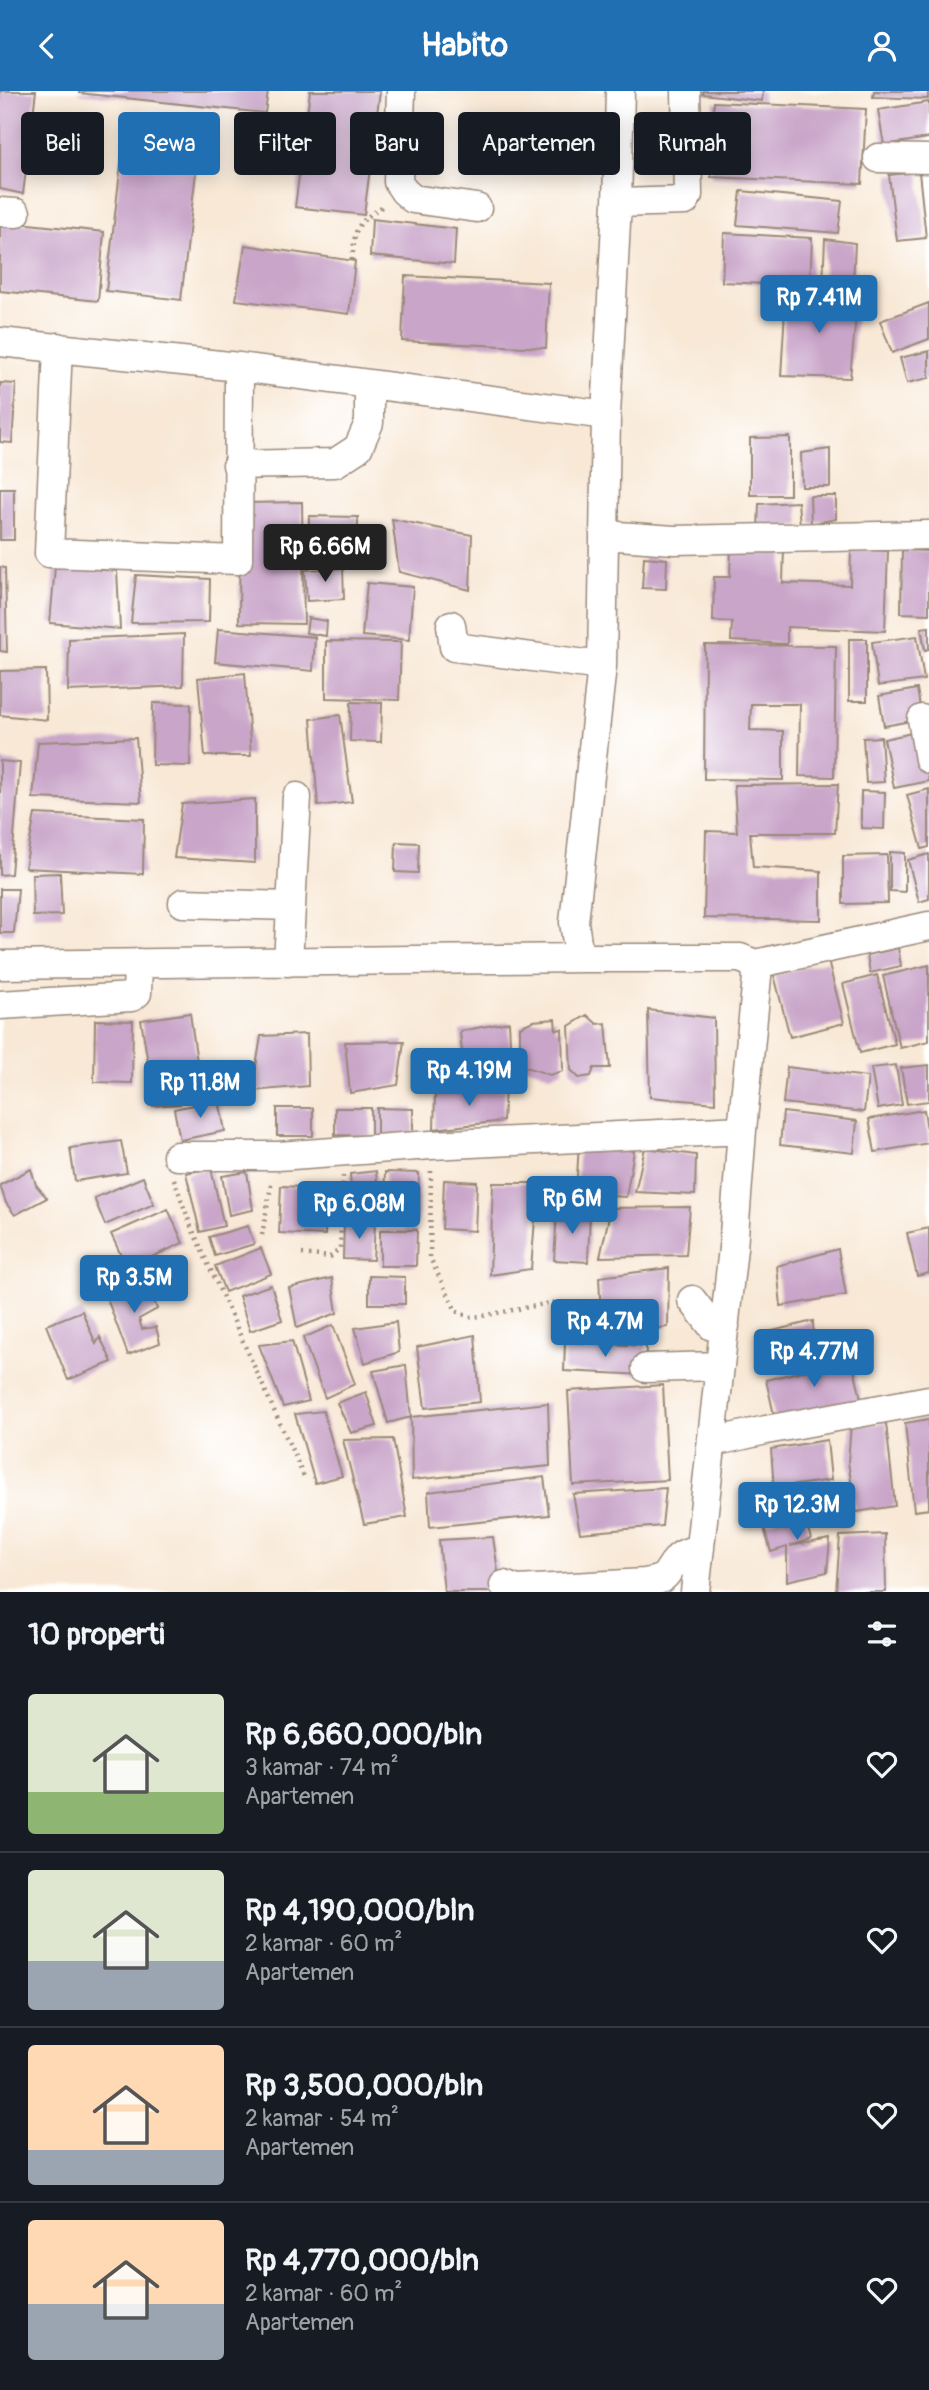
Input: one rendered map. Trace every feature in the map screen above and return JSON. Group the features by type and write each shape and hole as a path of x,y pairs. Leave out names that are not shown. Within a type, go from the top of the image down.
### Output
{"street":[{"path":"401,91 398,182 413,199 477,208"},
{"path":"583,958 578,949 574,922 602,666 606,415 620,91"},
{"path":"617,203 685,201 688,195 686,91"},
{"path":"878,158 929,159"},
{"path":"0,342 239,367 606,415"},
{"path":"58,347 48,553 238,560 239,367"},
{"path":"237,465 335,463 347,456 358,448 369,423 369,385"},
{"path":"604,535 674,540 929,535"},
{"path":"451,625 454,647 602,666"},
{"path":"922,719 929,759"},
{"path":"288,962 297,797"},
{"path":"183,903 291,906"},
{"path":"0,965 583,958 740,958 755,964 929,926"},
{"path":"0,1006 132,997 137,993 138,963"},
{"path":"695,1592 725,1326 722,1248 742,1130 757,977 755,964"},
{"path":"177,1156 278,1156 431,1145 742,1130"},
{"path":"692,1300 712,1326 725,1326"},
{"path":"646,1368 719,1366"},
{"path":"713,1442 779,1427 929,1400"},
{"path":"504,1585 517,1590 661,1580 678,1558 700,1548"}],"path":[{"path":"352,260 356,228 360,222 404,191"},
{"path":"431,1145 430,1258 456,1311 469,1317 482,1316 555,1302"},
{"path":"302,1254 330,1257 340,1248 343,1151"},
{"path":"177,1156 170,1156 167,1161 190,1224 305,1479"},
{"path":"261,1235 278,1156"}],"building":[{"path":"0,91 36,91 33,112 21,112 21,175 25,175 23,194 0,189"},
{"path":"79,91 268,91 265,112"},
{"path":"310,91 380,91 377,112 350,112 350,175 369,175 364,215 295,207 299,175 336,175 336,112 307,112"},
{"path":"703,91 763,91 762,101 703,94"},
{"path":"874,91 928,91 928,99 873,97"},
{"path":"714,102 866,109 862,184 711,177 751,175 751,112 714,112"},
{"path":"929,102 929,138 884,145 878,110"},
{"path":"919,172 926,238 897,241 889,175"},
{"path":"120,175 196,175 181,300 106,291"},
{"path":"741,191 842,201 838,233 737,225"},
{"path":"372,219 456,229 454,264 370,256"},
{"path":"0,221 104,232 98,301 0,291"},
{"path":"724,233 812,238 810,286 722,282"},
{"path":"825,239 855,243 853,285 823,285"},
{"path":"245,245 355,261 349,314 236,300"},
{"path":"405,276 549,283 546,348 402,341"},
{"path":"786,294 858,294 850,378 781,376"},
{"path":"929,303 929,339 892,353 880,321"},
{"path":"929,351 929,378 907,383 900,358"},
{"path":"0,383 16,384 12,443 0,442"},
{"path":"790,437 790,495 750,495 750,438"},
{"path":"830,449 830,487 802,487 801,453"},
{"path":"0,488 14,488 14,540 0,540"},
{"path":"810,496 836,496 836,519 811,524"},
{"path":"302,502 304,624 239,623 240,503"},
{"path":"798,502 800,525 758,530 759,504"},
{"path":"309,516 358,517 358,562 309,561"},
{"path":"392,519 472,535 470,590 399,572"},
{"path":"731,545 784,548 783,583 850,585 851,549 888,551 885,631 787,627 787,644 731,641 732,622 713,621 714,577 730,577"},
{"path":"902,550 929,551 929,614 901,613"},
{"path":"644,557 667,559 666,589 642,588"},
{"path":"55,566 117,571 120,629 50,623"},
{"path":"0,567 5,568 7,652 0,651"},
{"path":"343,568 344,599 307,601 305,570"},
{"path":"136,575 210,579 209,622 131,623"},
{"path":"367,583 413,587 409,640 362,636"},
{"path":"308,618 327,621 326,636 306,633"},
{"path":"929,627 929,649 925,650 921,628"},
{"path":"218,629 315,637 313,671 215,662"},
{"path":"184,634 183,686 68,691 69,639"},
{"path":"917,636 924,680 878,686 872,642"},
{"path":"849,639 867,639 867,701 849,701"},
{"path":"326,641 401,642 399,700 326,698"},
{"path":"705,645 836,646 834,777 799,776 800,704 751,704 750,730 783,731 783,780 704,779"},
{"path":"46,670 47,720 0,715 0,671"},
{"path":"245,673 251,756 205,756 198,678"},
{"path":"917,689 922,719 884,726 879,696"},
{"path":"351,702 382,703 381,742 350,741"},
{"path":"153,703 191,704 190,766 152,765"},
{"path":"340,715 352,802 318,806 311,719"},
{"path":"921,731 929,781 894,788 884,739"},
{"path":"881,737 884,782 866,783 863,738"},
{"path":"136,738 141,802 33,798 38,742"},
{"path":"0,761 20,763 11,874 0,875"},
{"path":"838,784 835,833 750,833 753,867 821,871 821,920 704,918 706,831 737,832 734,785"},
{"path":"929,789 929,847 922,849 907,795"},
{"path":"861,791 885,792 884,829 861,828"},
{"path":"255,799 255,863 174,858 182,804"},
{"path":"35,814 144,819 143,874 25,868"},
{"path":"396,842 419,843 418,873 395,872"},
{"path":"890,852 905,853 905,892 890,891"},
{"path":"929,854 929,899 919,902 908,860"},
{"path":"887,855 888,903 843,904 843,856"},
{"path":"60,873 62,915 33,916 32,874"},
{"path":"0,889 18,889 14,933 0,933"},
{"path":"898,948 901,966 870,973 867,955"},
{"path":"828,961 844,1023 790,1037 774,975"},
{"path":"929,965 929,1041 900,1048 883,976"},
{"path":"877,975 895,1044 860,1053 843,984"},
{"path":"648,1010 714,1018 715,1103 650,1097"},
{"path":"190,1013 197,1062 149,1069 141,1020"},
{"path":"587,1015 597,1024 606,1023 610,1068 594,1068 591,1076 579,1078 571,1070 569,1026"},
{"path":"555,1019 556,1030 562,1029 563,1071 550,1075 520,1065 520,1027 533,1021"},
{"path":"95,1020 133,1021 132,1083 94,1082"},
{"path":"509,1022 511,1061 464,1073 460,1031"},
{"path":"307,1034 308,1086 252,1091 261,1036"},
{"path":"404,1041 398,1085 350,1093 345,1042"},
{"path":"896,1065 902,1105 878,1109 871,1068"},
{"path":"929,1065 929,1101 907,1104 901,1068"},
{"path":"787,1067 868,1077 864,1112 783,1103"},
{"path":"176,1070 180,1104 153,1106 149,1073"},
{"path":"505,1089 503,1121 434,1129 435,1095"},
{"path":"219,1100 225,1131 180,1140 174,1109"},
{"path":"277,1108 313,1108 313,1136 277,1136"},
{"path":"335,1108 371,1108 371,1136 335,1135"},
{"path":"377,1108 413,1109 413,1136 377,1136"},
{"path":"924,1110 929,1143 875,1152 869,1119"},
{"path":"783,1112 857,1121 854,1153 780,1145"},
{"path":"121,1141 127,1173 75,1181 70,1148"},
{"path":"579,1143 634,1151 626,1197 576,1194"},
{"path":"645,1148 696,1155 695,1195 635,1192"},
{"path":"211,1168 224,1226 200,1232 186,1173"},
{"path":"31,1169 36,1185 47,1198 15,1215 6,1203 0,1185"},
{"path":"376,1171 380,1217 353,1220 350,1174"},
{"path":"247,1172 253,1210 229,1215 222,1176"},
{"path":"385,1172 419,1173 418,1222 383,1221"},
{"path":"143,1177 154,1204 105,1225 94,1198"},
{"path":"444,1180 477,1182 475,1231 442,1229"},
{"path":"493,1183 538,1183 531,1269 490,1275"},
{"path":"281,1186 327,1188 325,1235 279,1233"},
{"path":"690,1207 686,1255 600,1257 611,1208"},
{"path":"168,1209 183,1243 127,1268 111,1234"},
{"path":"557,1211 590,1212 588,1262 554,1260"},
{"path":"344,1222 375,1224 373,1260 343,1259"},
{"path":"248,1226 254,1244 215,1256 209,1237"},
{"path":"929,1228 929,1273 917,1276 907,1233"},
{"path":"380,1230 417,1230 416,1266 380,1266"},
{"path":"261,1248 271,1274 225,1292 215,1266"},
{"path":"838,1249 846,1295 781,1306 777,1266"},
{"path":"669,1268 668,1327 602,1336 599,1277"},
{"path":"369,1276 405,1277 405,1304 369,1304"},
{"path":"146,1277 157,1309 139,1319 142,1329 156,1327 160,1343 128,1355 105,1293"},
{"path":"332,1278 337,1313 297,1328 289,1288"},
{"path":"271,1285 282,1320 250,1331 239,1296"},
{"path":"82,1311 96,1344 100,1337 112,1362 68,1380 46,1325"},
{"path":"813,1321 814,1343 768,1358 764,1333"},
{"path":"396,1322 399,1352 365,1363 355,1328"},
{"path":"333,1325 355,1384 325,1398 303,1338"},
{"path":"475,1335 480,1402 425,1408 417,1347"},
{"path":"292,1341 309,1401 283,1407 259,1345"},
{"path":"565,1342 646,1346 645,1375 564,1371"},
{"path":"852,1359 861,1399 775,1419 766,1380"},
{"path":"406,1365 411,1417 388,1423 373,1371"},
{"path":"663,1385 668,1480 573,1485 568,1391"},
{"path":"366,1392 377,1426 351,1433 337,1403"},
{"path":"548,1403 550,1466 412,1480 411,1417"},
{"path":"323,1411 342,1476 315,1483 295,1414"},
{"path":"929,1419 929,1509 914,1511 905,1423"},
{"path":"886,1423 895,1506 856,1512 848,1462 851,1425"},
{"path":"393,1439 407,1517 364,1524 343,1440"},
{"path":"827,1440 831,1480 774,1488 771,1449"},
{"path":"544,1477 549,1515 430,1527 428,1492"},
{"path":"666,1488 662,1526 580,1533 573,1494"},
{"path":"799,1499 811,1539 790,1546 830,1539 827,1572 787,1581 787,1547 771,1552 763,1524 777,1519 773,1507"},
{"path":"885,1534 886,1592 836,1592 840,1536"},
{"path":"493,1537 501,1592 444,1592 439,1540"}]}
